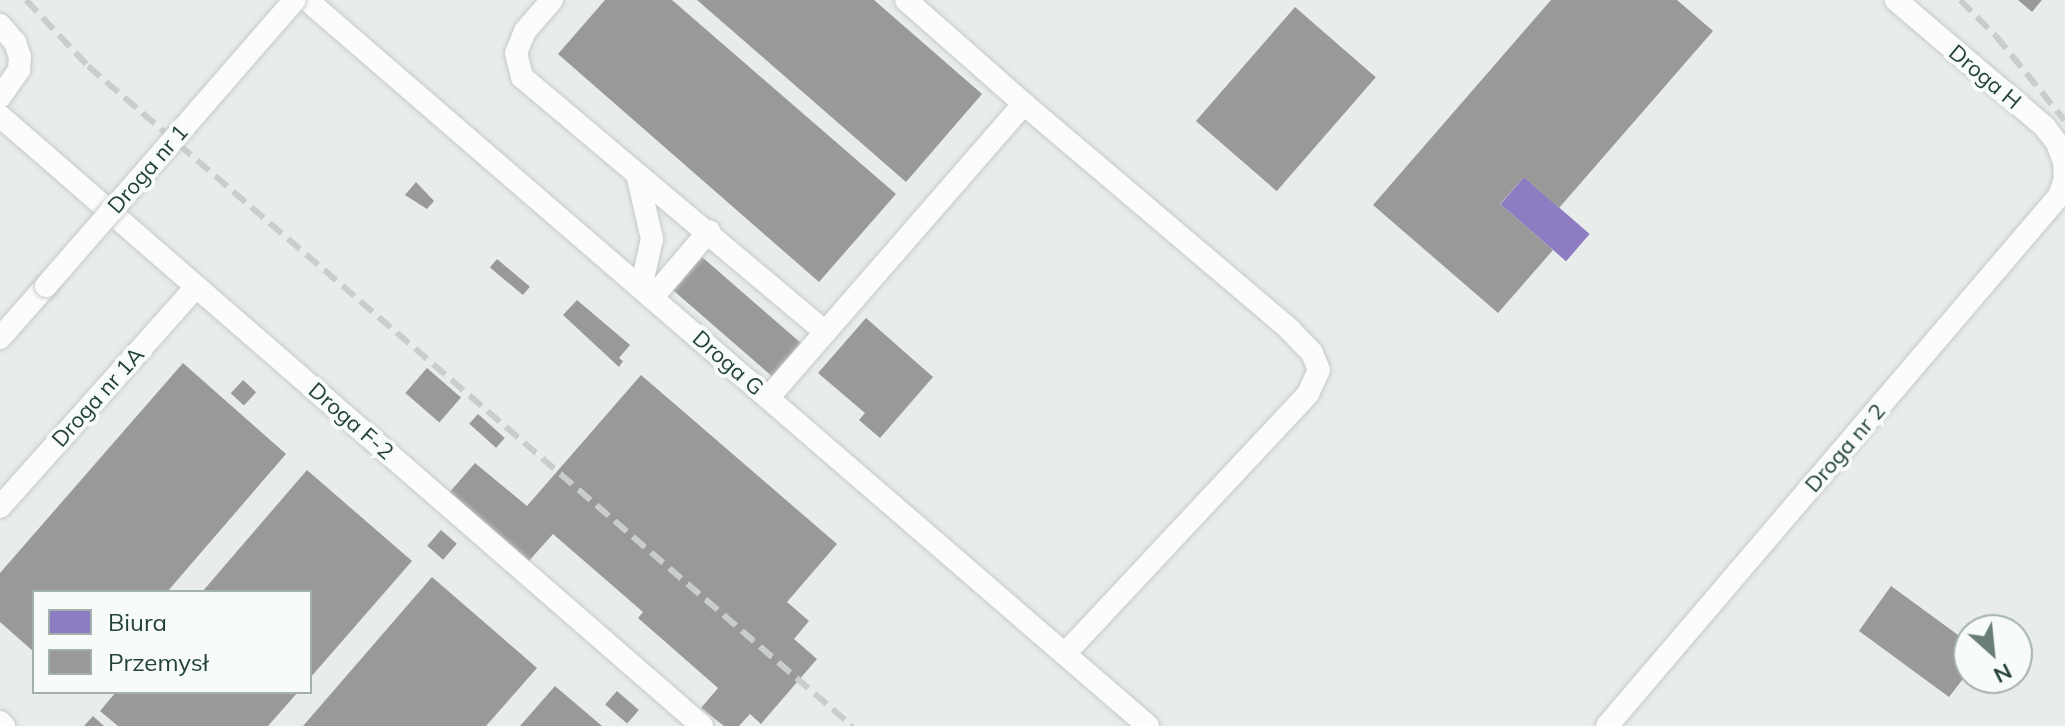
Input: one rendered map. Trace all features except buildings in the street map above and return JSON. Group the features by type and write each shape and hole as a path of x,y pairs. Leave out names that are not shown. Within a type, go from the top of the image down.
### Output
{"lane":[{"name":"Droga nr 1","path":"0,338 295,0"},
{"name":"Droga G","path":"307,0 1148,726"},
{"path":"552,0 525,31 516,53 522,77 541,97 709,231 825,332"},
{"path":"906,0 1289,329 1312,353 1319,370 1308,394 1065,654"},
{"name":"Droga H","path":"1896,0 2045,127 2057,143 2064,162"},
{"path":"0,25 15,42 20,57 19,70 0,97"},
{"path":"768,398 1024,104"},
{"name":"Droga F-2","path":"0,116 702,726"},
{"name":"Droga nr 2","path":"1607,726 2050,211 2065,179 2064,162"},
{"path":"637,174 652,239 647,293"},
{"path":"647,293 709,231"},
{"name":"Droga nr 1A","path":"0,507 196,287"}],"railway":[{"path":"26,0 88,66 852,726"},
{"path":"1960,0 1996,36 2065,121"}]}
